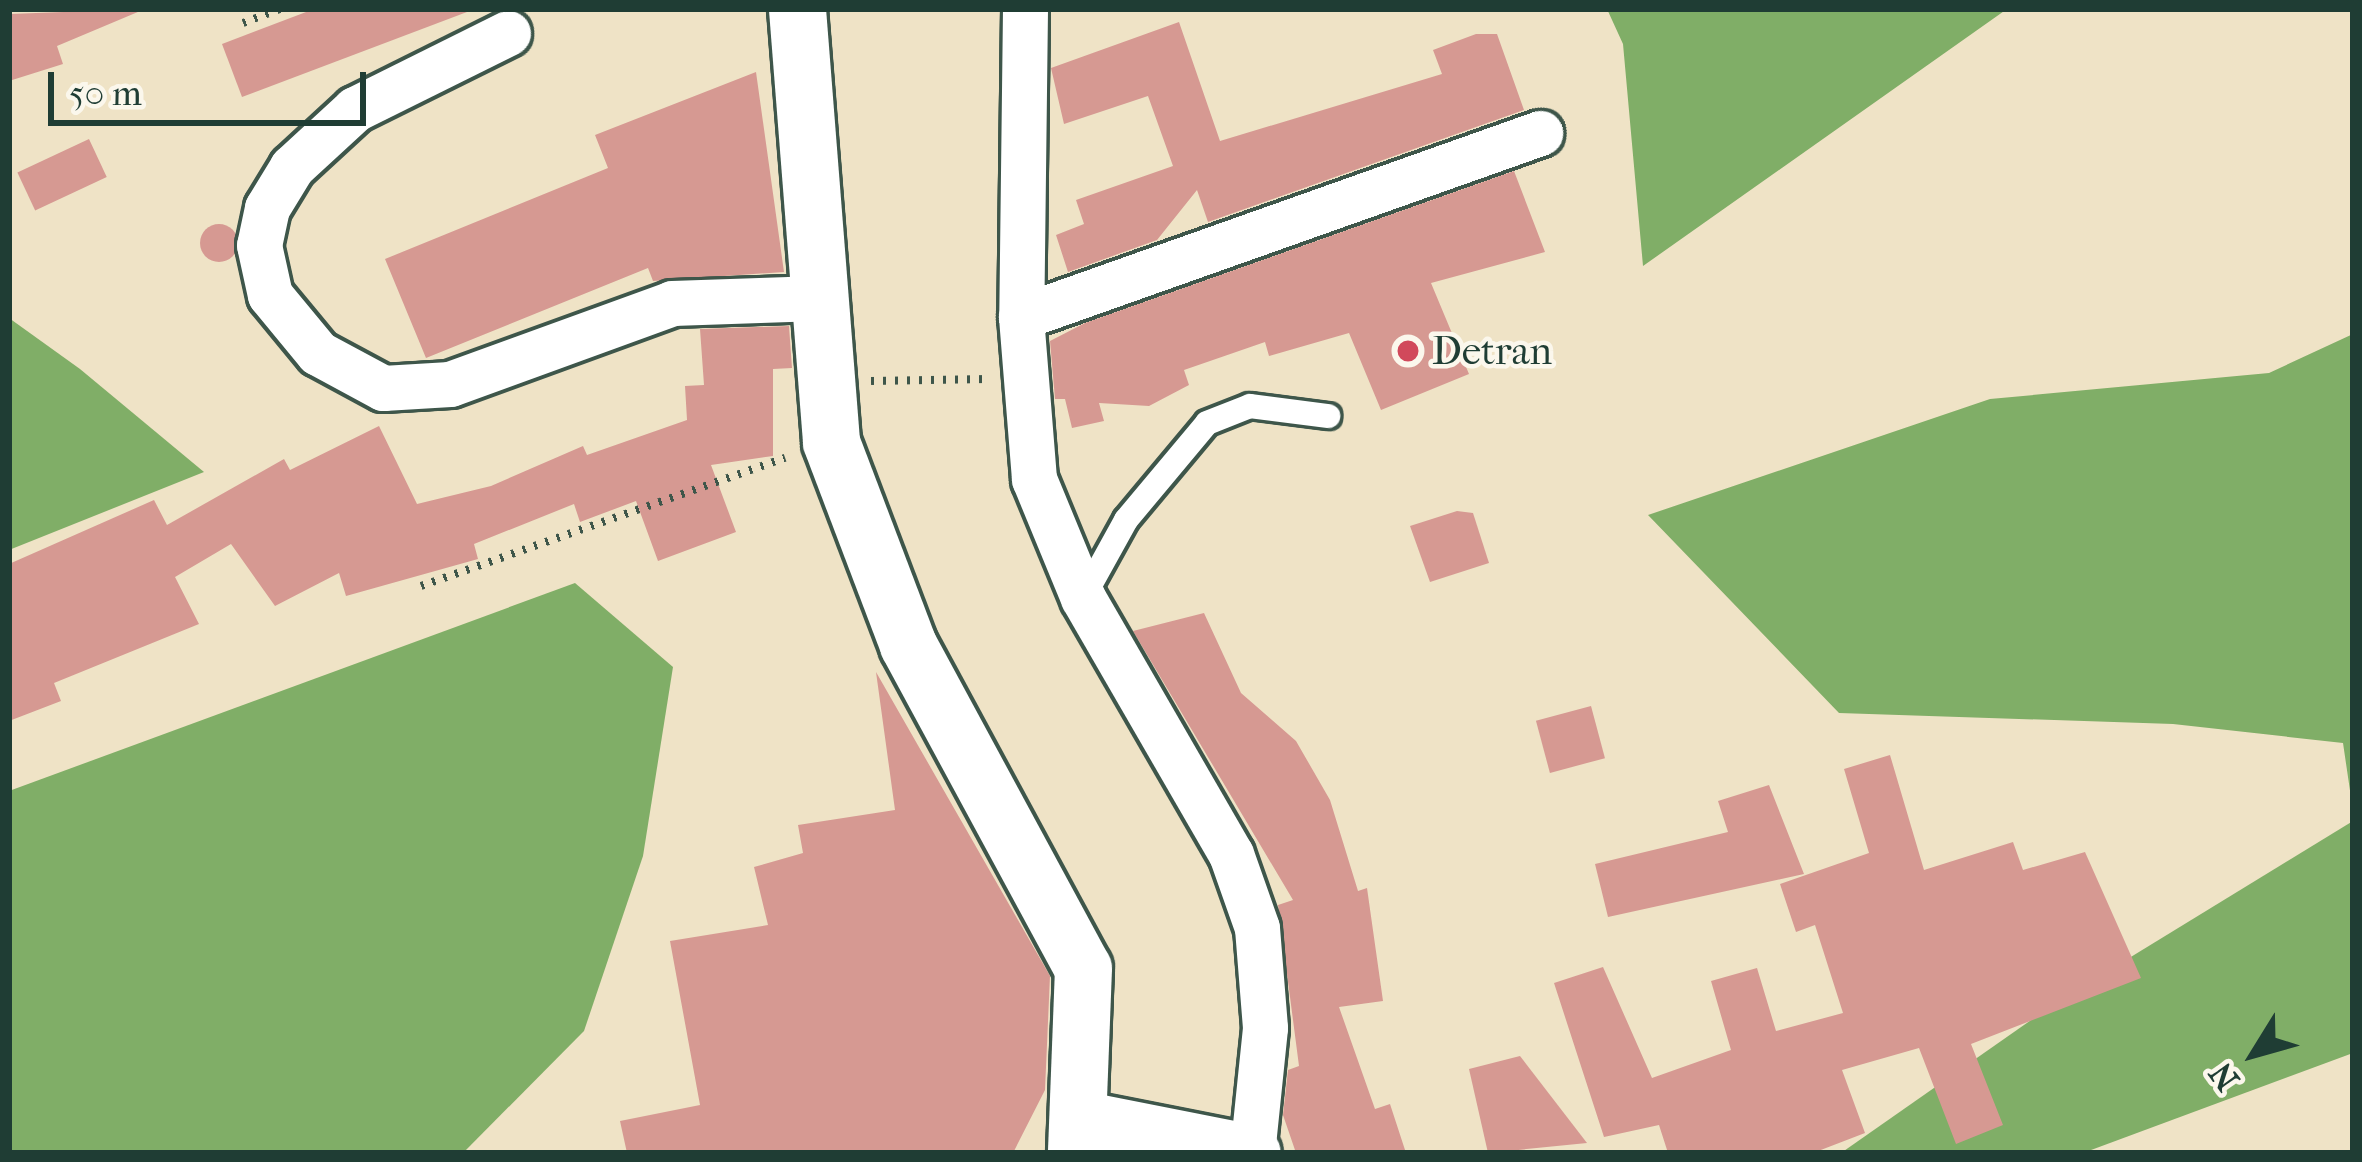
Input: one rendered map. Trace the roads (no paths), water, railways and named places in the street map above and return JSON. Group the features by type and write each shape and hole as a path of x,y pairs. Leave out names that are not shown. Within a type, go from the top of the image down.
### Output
{"street":[{"path":"797,9 831,442 908,645 1083,968 1081,1136 1252,1153 1265,1028 1257,928 1232,854 1083,598 1034,479 1021,317 1025,9"},
{"path":"508,33 355,109 292,167 267,208 260,244 270,295 318,353 383,388 450,384 672,303 818,298"},
{"path":"1021,317 1540,133"}],"lane":[{"path":"1083,598 1126,520 1207,423 1250,406 1328,416"}],"place":[{"name":"Detran","path":"1408,351"}]}
